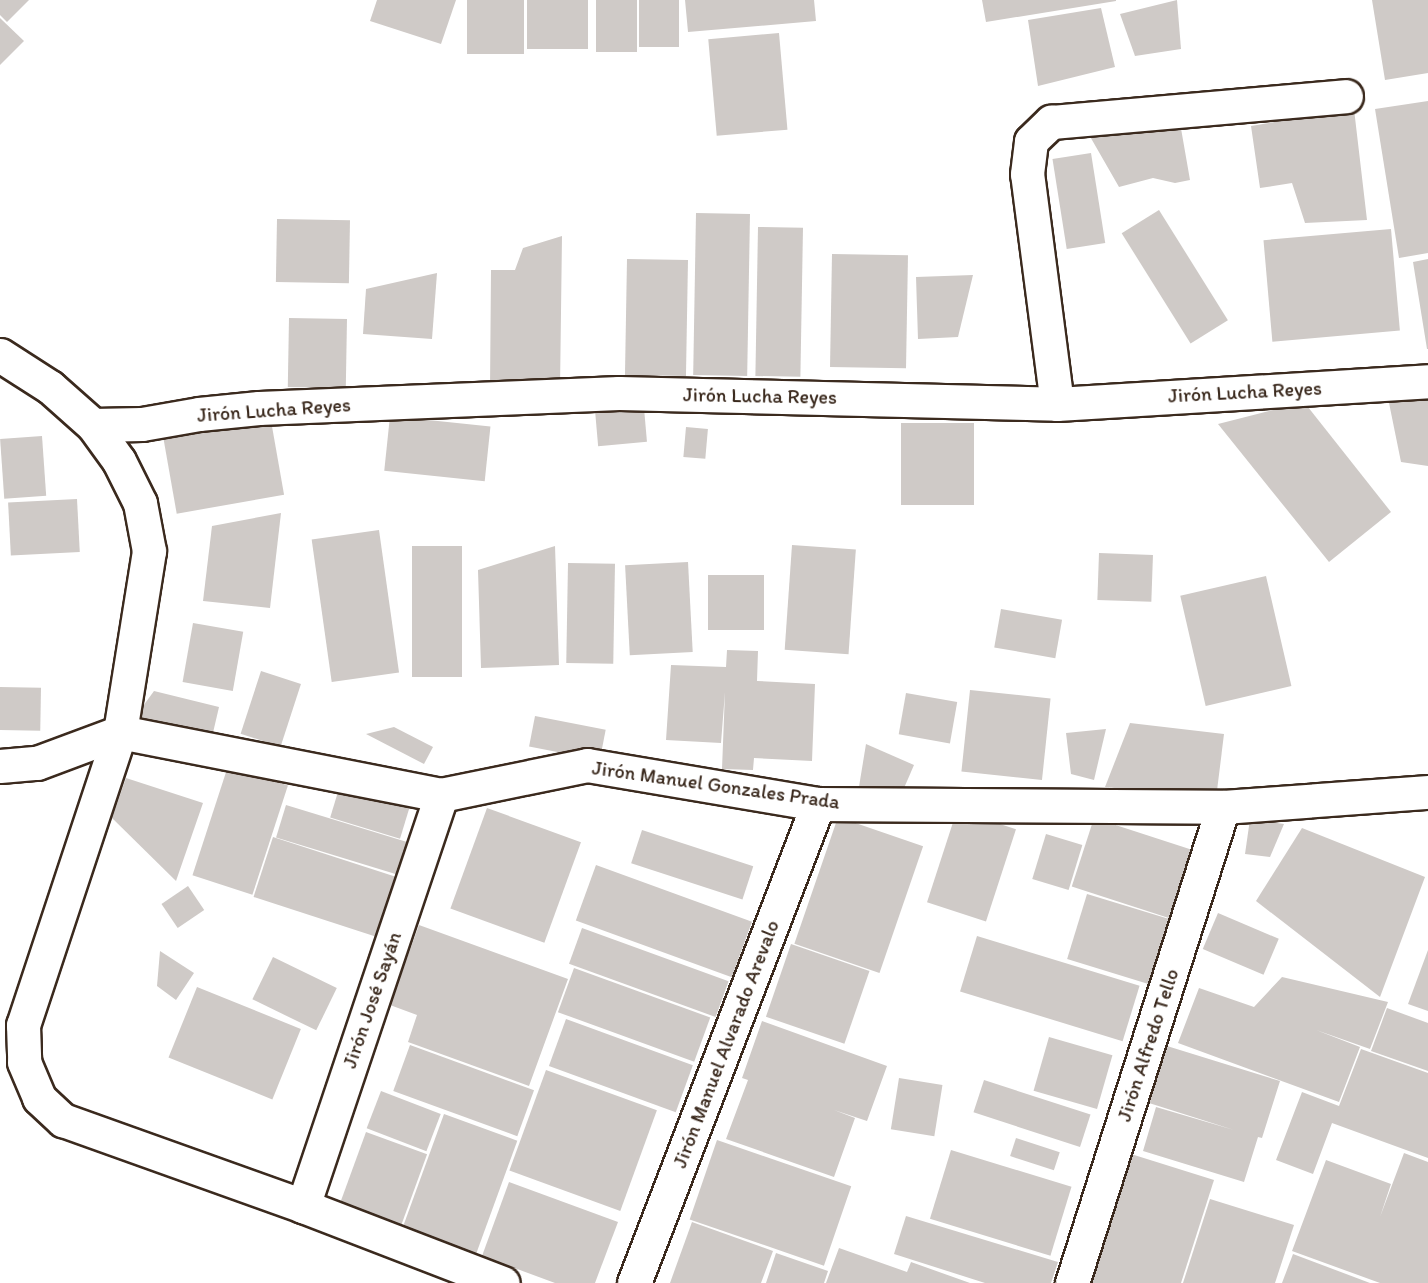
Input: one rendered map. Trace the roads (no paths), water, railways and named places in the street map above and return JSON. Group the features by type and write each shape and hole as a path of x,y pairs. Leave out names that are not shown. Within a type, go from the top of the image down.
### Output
{"street":[{"path":"1057,404 1027,174 1031,141 1051,122 1346,96"},
{"path":"0,355 50,387 93,425 119,461 141,503 149,551 120,732 23,1025 24,1062 39,1098 63,1120 303,1206 503,1283"},
{"name":"Jirón Lucha Reyes","path":"93,425 142,424 199,414 259,408 619,393 1057,404 1428,381"},
{"path":"0,766 37,764 120,732"},
{"name":"Jirón Manuel Gonzales Prada","path":"120,732 441,795 587,765 818,804 1223,807 1428,792"},
{"name":"Jirón José Sayán","path":"303,1206 441,795"},
{"name":"Jirón Manuel Alvarado Arevalo","path":"634,1283 818,804"},
{"name":"Jirón Alfredo Tello","path":"1072,1283 1223,807"}]}
